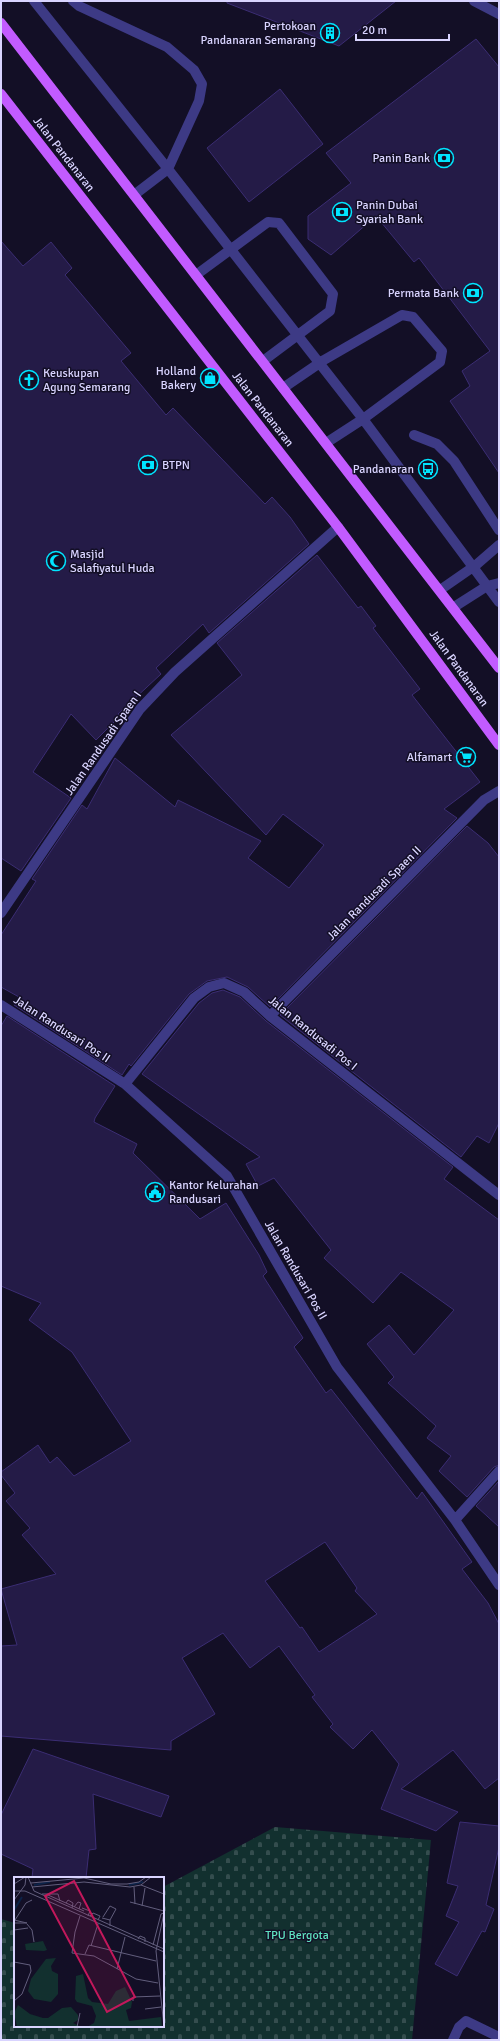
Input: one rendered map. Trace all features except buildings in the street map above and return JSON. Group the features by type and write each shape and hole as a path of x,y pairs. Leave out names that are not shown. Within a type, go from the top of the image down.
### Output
{"main road":[{"path":"1,23 454,607 499,668"},
{"name":"Jalan Pandanaran","path":"1,94 338,527 499,745"}],"street":[{"path":"34,1 168,169 363,419 499,602"},
{"path":"474,1 499,14"},
{"path":"76,4 167,47 194,70 202,84 198,101 168,169 134,195"},
{"path":"196,275 268,222 279,223 333,294 330,311 263,361"},
{"path":"283,388 319,364 402,315 413,317 442,350 440,362 363,419 326,443"},
{"path":"414,435 437,444 454,461 499,530"},
{"name":"Jalan Randusadi Spaen I","path":"1,913 140,709 175,672 338,527"},
{"path":"440,590 499,545"},
{"path":"454,607 488,586 499,583"},
{"name":"Jalan Randusadi Spaen II","path":"270,1016 484,800 499,791"},
{"name":"Jalan Randusadi Pos I","path":"125,1084 194,998 209,987 224,982 244,992 270,1016 499,1195"},
{"name":"Jalan Randusari Pos II","path":"1,1005 125,1084 227,1176 337,1367 455,1520 499,1585"},
{"path":"455,1520 499,1471"},
{"path":"453,2040 459,2027 466,2021 499,2037"}],"green space":[{"name":"TPU Bergota","path":"275,1827 431,1840 412,2040 1,2040 1,1919 14,1923 14,2027 164,2027 164,1886"}],"place":[{"name":"Pertokoan Pandanaran Semarang","path":"330,33"},
{"name":"Panin Bank","path":"444,158"},
{"name":"Panin Dubai Syariah Bank","path":"342,212"},
{"name":"Permata Bank","path":"473,293"},
{"name":"Holland Bakery","path":"210,378"},
{"name":"Keuskupan Agung Semarang","path":"29,380"},
{"name":"BTPN","path":"148,465"},
{"name":"Pandanaran","path":"428,469"},
{"name":"Masjid Salafiyatul Huda","path":"56,561"},
{"name":"Alfamart","path":"466,757"},
{"name":"Kantor Kelurahan Randusari","path":"155,1192"}]}
